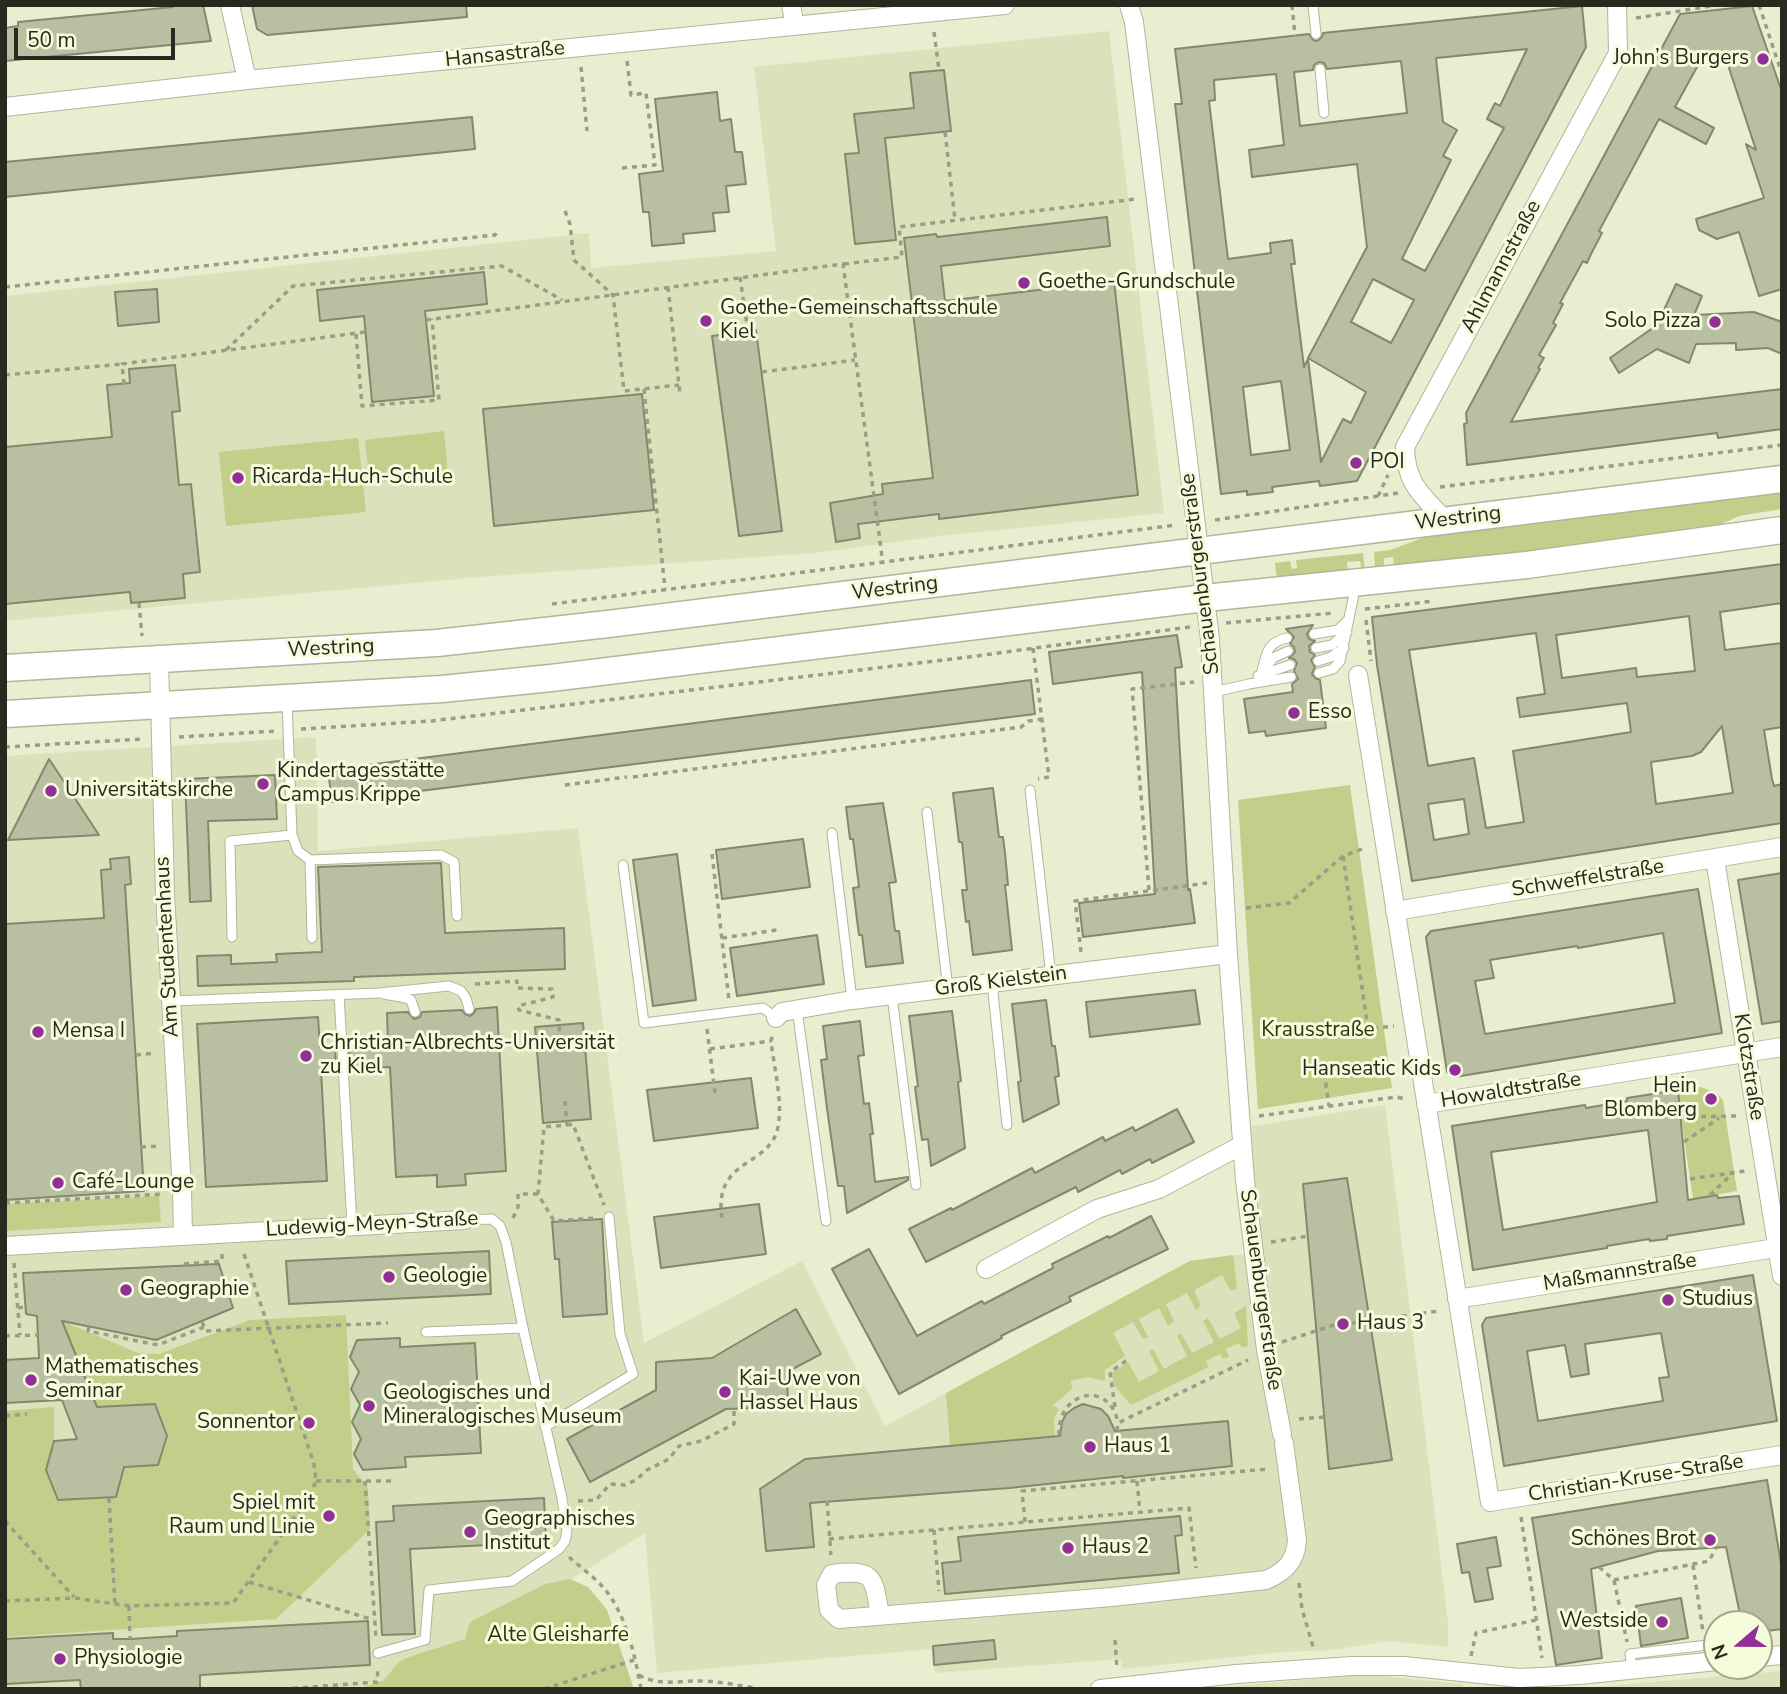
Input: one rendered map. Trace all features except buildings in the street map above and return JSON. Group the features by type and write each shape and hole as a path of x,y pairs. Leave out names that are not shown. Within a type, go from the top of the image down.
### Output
{"main road":[{"name":"Westring","path":"5,668 154,647 438,643 1782,479"},
{"path":"5,714 442,690 1205,598 1527,565 1782,530"}],"street":[{"path":"230,5 247,80"},
{"path":"790,5 795,26"},
{"name":"Hansastraße","path":"5,107 247,80 1004,5"},
{"name":"Schauenburgerstraße","path":"1129,5 1135,22 1205,598 1214,686 1228,954 1242,1145 1266,1350 1282,1433 1297,1540 1292,1561"},
{"name":"Ahlmannstraße","path":"1445,520 1417,490 1408,474 1405,447 1618,53 1618,13"},
{"name":"Am Studentenhaus","path":"154,647 159,705 164,894 183,1235"},
{"path":"1358,675 1458,1303"},
{"name":"Schweffelstraße","path":"1395,911 1782,848"},
{"name":"Klotzstraße","path":"1715,859 1782,1276"},
{"name":"Groß Kielstein","path":"776,1018 782,1012 852,1000 1228,954"},
{"name":"Howaldtstraße","path":"1426,1104 1782,1047"},
{"path":"986,1269 1097,1209 1159,1189 1242,1145"},
{"name":"Ludewig-Meyn-Straße","path":"9,1246 464,1220"},
{"name":"Maßmannstraße","path":"1458,1303 1779,1248"},
{"name":"Christian-Kruse-Straße","path":"1458,1303 1490,1502 1782,1455"},
{"path":"880,1615 875,1586 867,1576 856,1571 832,1574 826,1584 829,1610 839,1619 1112,1597 1266,1580 1284,1571 1292,1561"},
{"path":"1100,1689 1322,1668 1404,1666 1470,1675 1519,1678 1545,1677 1631,1662 1703,1661"}],"lane":[{"path":"1313,5 1316,34"},
{"path":"1320,69 1324,113"},
{"path":"1319,673 1334,669 1340,661 1357,582"},
{"path":"1314,634 1338,630 1349,619"},
{"path":"1316,648 1332,645 1347,632"},
{"path":"1261,674 1268,649 1274,641 1287,638"},
{"path":"1318,661 1331,657 1344,648"},
{"path":"1249,684 1273,658 1289,651"},
{"path":"1261,674 1290,664"},
{"path":"1214,686 1291,677"},
{"path":"287,698 292,835 298,851 310,860 442,855 454,862 457,916"},
{"path":"1030,790 1051,976"},
{"path":"927,812 948,989"},
{"path":"832,833 852,1000"},
{"path":"233,937 230,841 292,835"},
{"path":"310,860 312,938"},
{"path":"623,865 644,1023 763,1008 776,1018"},
{"path":"992,983 1007,1125"},
{"path":"172,1000 379,993 449,986 461,991 469,1009"},
{"path":"379,993 403,996 411,1000 415,1012"},
{"path":"339,994 352,1225"},
{"path":"892,996 916,1185"},
{"path":"797,1009 826,1221"},
{"path":"545,1427 633,1374 620,1334 609,1217"},
{"name":"Ludewig-Meyn-Straße","path":"464,1220 492,1219 500,1226 506,1241 562,1498 567,1531 565,1541 559,1549"},
{"path":"426,1332 523,1328"},
{"path":"378,1653 425,1640 429,1590 512,1581 559,1549"},
{"path":"1631,1662 1703,1647"}],"path":[{"path":"1292,5 1295,36"},
{"path":"1618,13 1717,5"},
{"path":"1759,5 1782,74"},
{"path":"932,12 939,70"},
{"path":"622,169 654,165 646,93 631,95 625,43"},
{"path":"579,47 587,131"},
{"path":"945,132 955,220"},
{"path":"426,320 902,257 899,227 1156,196"},
{"path":"565,211 570,224 574,260 613,295 624,391 679,384"},
{"path":"5,287 495,235 499,231"},
{"path":"843,264 883,564"},
{"path":"226,350 293,286 502,266 564,301"},
{"path":"740,277 747,325"},
{"path":"668,287 680,394"},
{"path":"356,334 362,406 439,400 432,319"},
{"path":"5,375 122,364 365,332"},
{"path":"762,372 856,360"},
{"path":"122,364 124,384"},
{"path":"644,388 665,589"},
{"path":"541,606 883,564 1417,490 1782,446"},
{"path":"139,603 142,636 154,647"},
{"path":"1358,675 1373,673 1365,614 1369,609"},
{"path":"1030,790 1029,780 1049,777 1033,648"},
{"path":"1149,890 1132,689 1214,686"},
{"path":"565,785 1021,727 1029,721 1042,719"},
{"path":"1226,911 1289,903 1343,856 1384,842"},
{"path":"712,854 730,1012"},
{"path":"1343,856 1368,1029 1413,1023"},
{"path":"1084,972 1075,901 1224,881"},
{"path":"722,938 777,930"},
{"path":"449,986 517,981 517,988 552,989 553,997 518,1006 519,1010 559,1020 560,1044"},
{"path":"705,1015 715,1093"},
{"path":"722,1218 722,1187 733,1173 769,1146 778,1129 771,1041 776,1018"},
{"path":"709,1049 771,1041"},
{"path":"136,1055 159,1053"},
{"path":"1323,1063 1329,1106"},
{"name":"Howaldtstraße","path":"1240,1119 1396,1097 1426,1104"},
{"path":"565,1101 567,1125"},
{"path":"1681,1117 1756,1115"},
{"path":"1684,1142 1721,1116"},
{"path":"573,1124 609,1217 554,1221 538,1194 544,1127 573,1124"},
{"path":"141,1147 163,1145"},
{"path":"1690,1179 1765,1170"},
{"path":"1710,1195 1734,1172"},
{"path":"5,1203 166,1194"},
{"path":"500,1226 512,1220 518,1207 518,1194 538,1194"},
{"path":"54,1197 60,1200"},
{"path":"5,1601 75,1598 129,1606 233,1603 309,1497 316,1481 314,1464 236,1233"},
{"path":"1252,1245 1309,1236"},
{"path":"9,1246 20,1335"},
{"path":"183,1253 184,1265 222,1261 222,1252"},
{"path":"1352,1323 1458,1303"},
{"path":"18,1308 25,1307"},
{"path":"202,1322 206,1331 388,1323"},
{"path":"1118,1423 1266,1350 1314,1329 1334,1325"},
{"path":"89,1326 88,1331 158,1345 204,1327"},
{"path":"5,1336 38,1335"},
{"path":"1117,1431 1110,1371 1127,1360"},
{"path":"1059,1435 1058,1423 1062,1411 1070,1402 1081,1396 1092,1395 1104,1399 1116,1409"},
{"path":"562,1498 589,1502 596,1500 610,1484 625,1485 636,1480 647,1470 669,1459 679,1446 701,1441 734,1424 734,1408"},
{"path":"5,1416 27,1414"},
{"path":"1282,1433 1324,1417"},
{"path":"1025,1522 1022,1491 1287,1467"},
{"path":"316,1481 392,1481"},
{"path":"283,1689 377,1682 378,1653 365,1481"},
{"path":"1137,1481 1140,1512"},
{"path":"109,1498 114,1605"},
{"path":"1518,1498 1545,1677"},
{"path":"827,1501 832,1574"},
{"path":"830,1539 1189,1508 1198,1587"},
{"path":"5,1521 75,1598"},
{"path":"934,1530 941,1610"},
{"path":"1192,1532 1198,1532"},
{"path":"1614,1580 1709,1561 1716,1548"},
{"path":"559,1549 596,1580 608,1594 621,1618 641,1689"},
{"path":"1292,1561 1297,1571 1302,1609 1312,1647 1322,1668"},
{"path":"1693,1564 1703,1627"},
{"path":"1599,1567 1614,1580 1631,1662"},
{"path":"249,1582 375,1620"},
{"path":"129,1606 131,1639"},
{"path":"1470,1675 1476,1633 1536,1620"},
{"path":"1115,1640 1120,1686"},
{"path":"544,1689 634,1660"},
{"path":"639,1675 659,1683 708,1681 760,1689"}],"shaded area":[{"path":"1109,31 1164,513 940,536 815,553 479,577 5,621 5,296 589,233 591,268 776,251 754,67"},
{"name":"Christian-Albrechts-Universität zu Kiel","path":"316,737 318,851 578,828 644,1343 802,1261 885,1426 1190,1261 1261,1252 1247,1127 1385,1105 1448,1622 1448,1647 1387,1641 1333,1650 1282,1652 1122,1669 1121,1659 935,1673 933,1649 657,1673 645,1533 441,1661 390,1689 5,1689 5,756"},
{"path":"1782,1671 1782,1689 1593,1689 1703,1678 1703,1680 1773,1680 1773,1672"},
{"path":"1351,1676 1381,1676 1463,1684 1463,1689 1200,1689"}],"green space":[{"path":"444,431 448,475 370,483 365,440"},
{"path":"358,438 366,512 226,526 219,452"},
{"path":"1782,491 1782,509 1739,516 1709,530 1394,568 1393,557 1384,558 1384,569 1375,570 1374,552 1390,550 1431,535"},
{"path":"1363,553 1365,571 1362,571 1360,561 1347,562 1348,573 1277,580 1275,563 1290,561 1292,569 1297,568 1296,560"},
{"name":"Krausstraße","path":"1350,785 1392,1088 1258,1109 1238,800"},
{"path":"1701,1087 1717,1093 1723,1100 1737,1191 1693,1199 1677,1090"},
{"path":"159,1196 161,1222 5,1231 5,1204"},
{"path":"1233,1255 1237,1288 1231,1291 1222,1275 1194,1290 1201,1306 1196,1310 1187,1293 1166,1304 1174,1321 1168,1326 1159,1308 1139,1319 1148,1337 1143,1339 1133,1322 1113,1333 1125,1356 1105,1370 1105,1381 1087,1377 1070,1381 1073,1388 1053,1405 1059,1409 1054,1419 1055,1437 950,1446 946,1393 1190,1261"},
{"path":"1246,1306 1248,1346 1242,1348 1239,1343 1226,1349 1229,1357 1223,1359 1220,1354 1206,1361 1209,1367 1131,1405 1114,1385 1112,1373 1128,1362 1139,1382 1159,1371 1149,1351 1153,1349 1164,1369 1187,1356 1177,1336 1181,1333 1192,1353 1214,1342 1203,1321 1208,1318 1220,1339 1241,1328 1234,1313"},
{"path":"346,1315 353,1469 368,1488 370,1529 276,1619 5,1637 5,1411 54,1407 54,1441 46,1470 58,1500 116,1497 124,1467 158,1465 167,1436 155,1404 97,1407 62,1321 138,1353 159,1354 250,1320"},
{"name":"Alte Gleisharfe","path":"570,1579 588,1587 607,1610 634,1689 357,1689 383,1681 399,1662 409,1657 465,1639 472,1621 545,1584"}],"place":[{"name":"John’s Burgers","path":"1763,59"},
{"name":"Goethe-Grundschule","path":"1024,283"},
{"name":"Goethe-Gemeinschaftsschule Kiel","path":"706,321"},
{"name":"Solo Pizza","path":"1715,322"},
{"name":"POI","path":"1356,463"},
{"name":"Ricarda-Huch-Schule","path":"238,478"},
{"name":"Esso","path":"1294,713"},
{"name":"Kindertagesstätte Campus Krippe","path":"263,784"},
{"name":"Universitätskirche","path":"51,791"},
{"name":"Mensa I","path":"38,1032"},
{"name":"Christian-Albrechts-Universität zu Kiel","path":"306,1056"},
{"name":"Hanseatic Kids","path":"1455,1070"},
{"name":"Hein Blomberg","path":"1711,1099"},
{"name":"Café-Lounge","path":"58,1183"},
{"name":"Geologie","path":"389,1277"},
{"name":"Geographie","path":"126,1290"},
{"name":"Studius","path":"1668,1300"},
{"name":"Haus 3","path":"1343,1324"},
{"name":"Mathematisches Seminar","path":"31,1380"},
{"name":"Kai-Uwe von Hassel Haus","path":"725,1392"},
{"name":"Geologisches und Mineralogisches Museum","path":"369,1406"},
{"name":"Sonnentor","path":"309,1423"},
{"name":"Haus 1","path":"1090,1447"},
{"name":"Spiel mit Raum und Linie","path":"329,1516"},
{"name":"Geographisches Institut","path":"470,1532"},
{"name":"Schönes Brot","path":"1710,1540"},
{"name":"Haus 2","path":"1068,1548"},
{"name":"Westside","path":"1662,1622"},
{"name":"Physiologie","path":"60,1659"}]}
